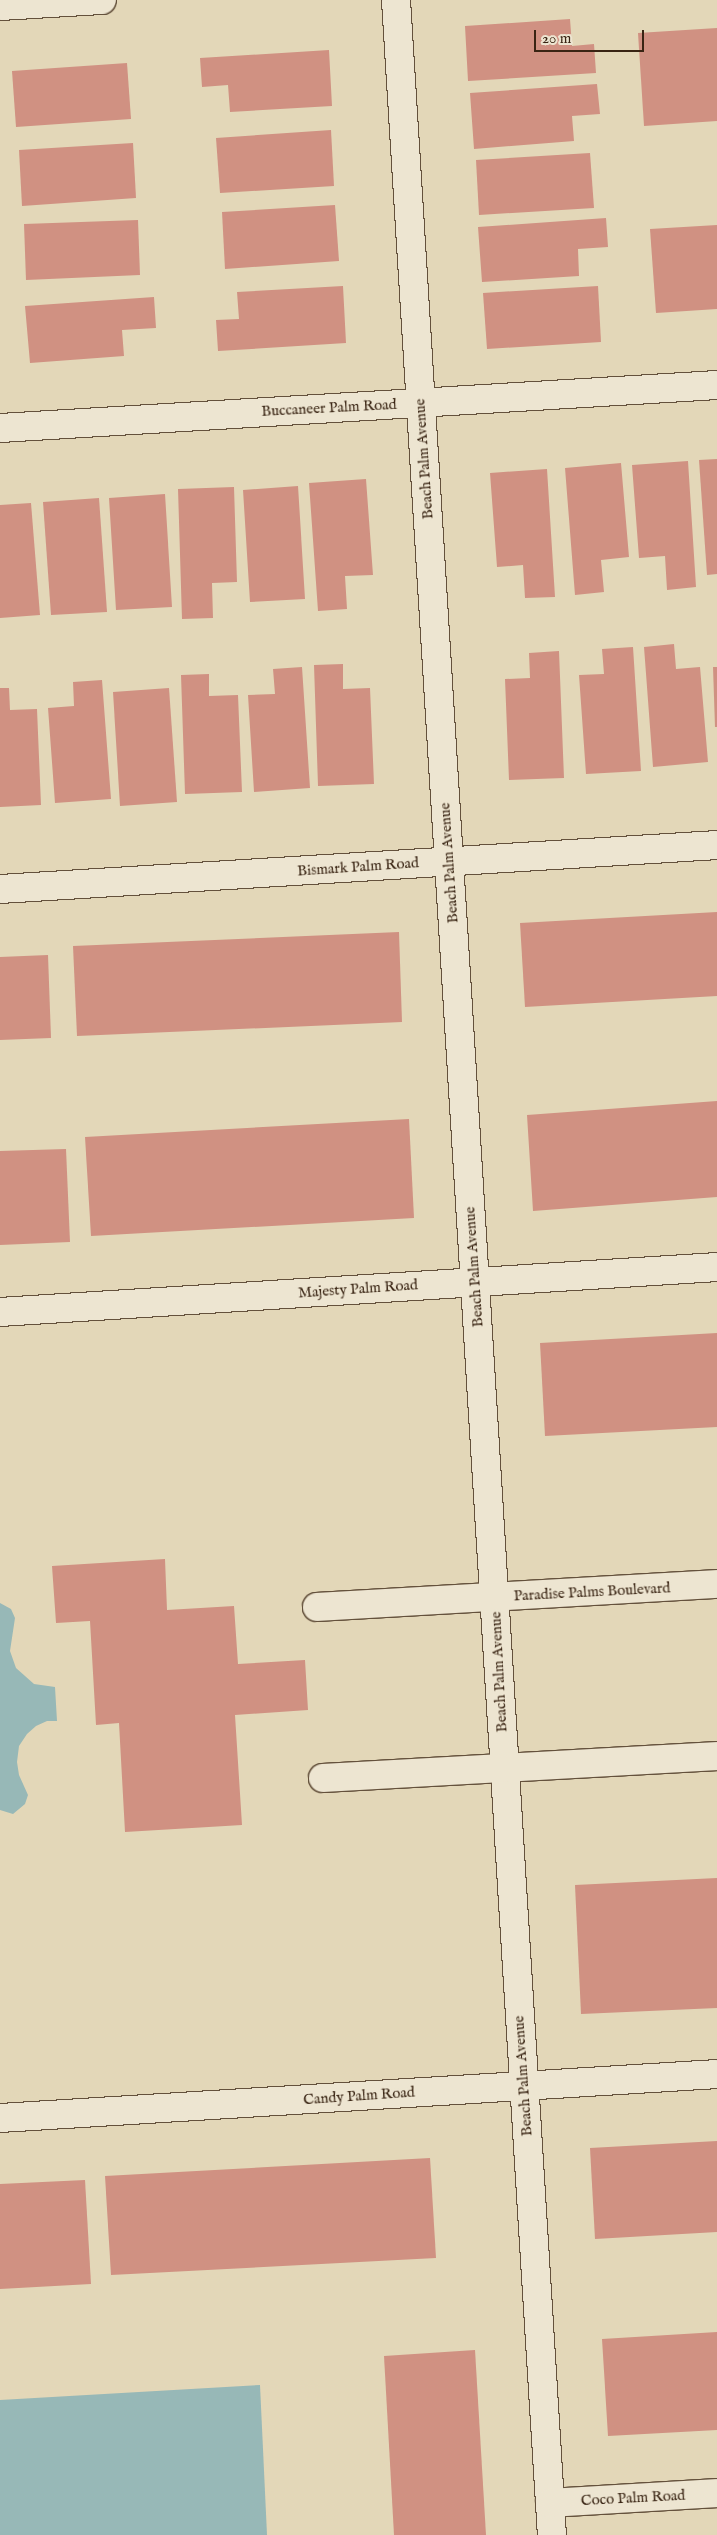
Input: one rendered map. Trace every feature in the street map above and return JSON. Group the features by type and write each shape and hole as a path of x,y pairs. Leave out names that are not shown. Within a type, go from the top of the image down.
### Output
{"street":[{"path":"0,6 102,0"},
{"name":"Beach Palm Avenue","path":"396,0 552,2535"},
{"name":"Buccaneer Palm Road","path":"0,428 717,385"},
{"name":"Bismark Palm Road","path":"0,889 717,845"},
{"name":"Majesty Palm Road","path":"0,1312 717,1267"},
{"name":"Paradise Palms Boulevard","path":"317,1607 717,1584"},
{"path":"323,1778 717,1756"},
{"name":"Candy Palm Road","path":"0,2118 717,2074"},
{"name":"Coco Palm Road","path":"550,2503 717,2493"}],"water":[{"path":"0,1603 11,1609 15,1618 10,1651 16,1668 34,1684 55,1687 57,1721 47,1721 36,1726 27,1734 19,1746 17,1762 19,1775 28,1795 25,1804 13,1814 0,1810"},
{"path":"260,2385 267,2535 0,2535 0,2400"}],"building":[{"path":"570,19 572,46 594,44 596,73 468,81 465,26"},
{"path":"717,28 717,121 644,126 638,33"},
{"path":"329,50 332,106 230,112 228,85 202,87 200,58"},
{"path":"127,63 131,119 16,127 12,71"},
{"path":"597,84 600,114 572,116 574,141 474,149 470,93"},
{"path":"331,130 334,186 220,193 216,138"},
{"path":"133,143 136,198 22,206 19,150"},
{"path":"590,153 594,208 479,215 476,160"},
{"path":"335,205 339,261 225,269 222,212"},
{"path":"606,218 608,247 578,249 579,276 482,282 478,227"},
{"path":"138,220 140,275 26,280 24,224"},
{"path":"717,225 717,309 656,313 650,229"},
{"path":"343,286 346,343 218,351 216,320 239,319 237,292"},
{"path":"598,286 601,342 487,349 483,293"},
{"path":"154,297 156,328 122,330 124,356 30,363 25,306"},
{"path":"717,459 717,574 707,575 699,460"},
{"path":"688,461 696,587 667,590 665,556 639,558 632,465"},
{"path":"621,463 629,557 601,560 604,592 575,595 565,468"},
{"path":"547,469 555,597 525,598 523,565 497,567 490,473"},
{"path":"366,479 373,575 345,576 347,609 318,611 309,483"},
{"path":"298,486 305,599 250,602 243,490"},
{"path":"234,487 237,582 212,583 213,618 182,619 178,489"},
{"path":"165,494 172,607 116,610 109,498"},
{"path":"99,498 107,612 51,615 43,502"},
{"path":"31,503 40,615 0,618 0,505"},
{"path":"674,644 676,669 700,667 708,762 653,767 644,647"},
{"path":"633,647 641,771 586,774 579,675 604,674 602,649"},
{"path":"559,651 564,778 509,780 505,679 530,678 529,653"},
{"path":"343,664 343,689 370,688 374,784 318,786 314,665"},
{"path":"302,667 310,788 254,792 248,695 275,694 273,669"},
{"path":"713,667 717,667 717,727 715,727"},
{"path":"209,674 209,696 238,695 242,792 185,794 181,675"},
{"path":"102,680 111,799 55,803 48,708 74,706 73,682"},
{"path":"0,688 9,688 10,710 37,709 41,805 0,807"},
{"path":"169,688 177,802 120,806 113,692"},
{"path":"717,912 717,996 525,1007 520,923"},
{"path":"399,932 402,1022 77,1036 73,946"},
{"path":"48,955 51,1038 0,1040 0,957"},
{"path":"717,1101 717,1197 533,1211 527,1115"},
{"path":"409,1119 414,1218 91,1236 85,1137"},
{"path":"66,1149 70,1242 0,1245 0,1151"},
{"path":"717,1333 717,1427 545,1436 540,1343"},
{"path":"165,1559 167,1610 234,1606 238,1664 305,1660 308,1710 235,1715 242,1825 125,1832 119,1723 96,1725 90,1621 56,1623 52,1566"},
{"path":"717,1878 717,2008 581,2014 575,1885"},
{"path":"717,2141 717,2232 595,2239 590,2148"},
{"path":"430,2158 436,2258 111,2275 105,2176"},
{"path":"85,2180 91,2284 0,2289 0,2184"},
{"path":"717,2332 717,2430 608,2436 602,2339"},
{"path":"475,2350 486,2535 394,2535 384,2356"}]}
